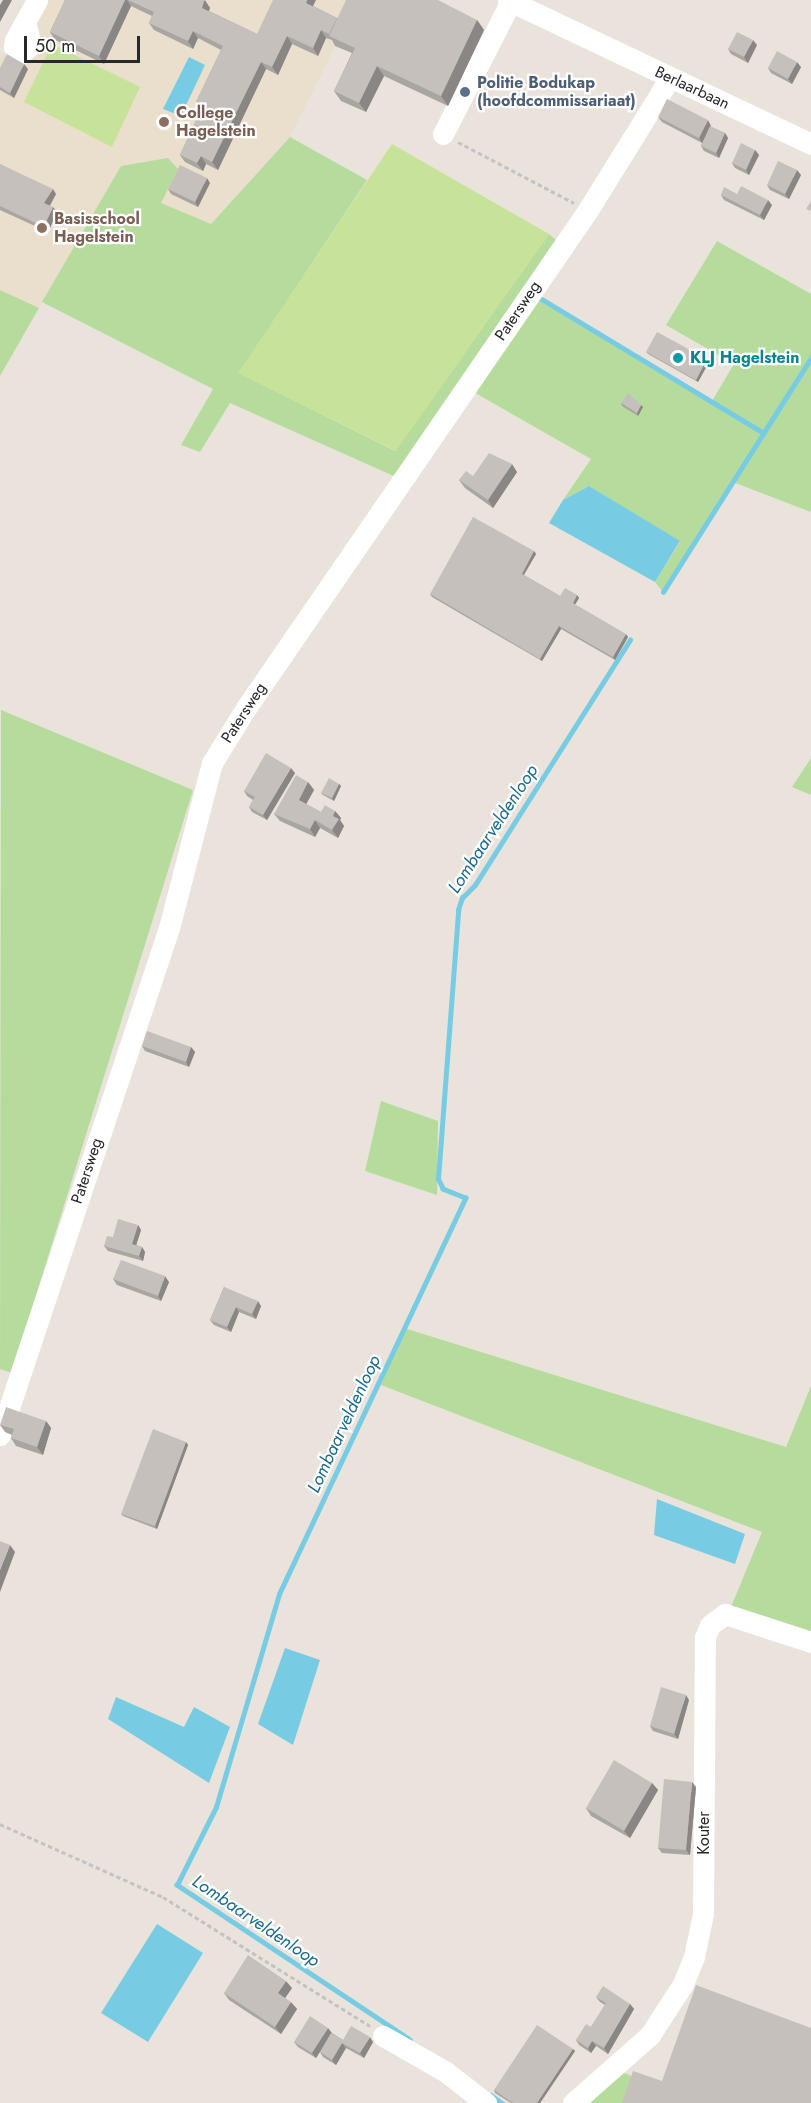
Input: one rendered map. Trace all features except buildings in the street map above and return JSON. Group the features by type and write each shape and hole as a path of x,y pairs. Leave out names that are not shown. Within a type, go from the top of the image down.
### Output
{"street":[{"path":"25,22 37,0"},
{"path":"443,134 510,1"},
{"name":"Berlaarbaan","path":"510,1 811,144"},
{"name":"Patersweg","path":"0,1435 169,927 212,763 246,708 588,210 670,78"},
{"name":"Kouter","path":"573,2103 651,2035 683,1984 694,1957 704,1886 705,1637 710,1625 726,1614 811,1641"},
{"path":"383,2036 446,2072 486,2103"}],"path":[{"path":"443,134 588,210"},
{"path":"0,1824 163,1897 383,2036"}],"shaded area":[{"name":"College Hagelstein","path":"47,0 358,0 290,137 211,224 161,203 178,169 121,166 39,308 0,290 0,56 2,52 22,60 31,28"}],"green space":[{"path":"52,44 140,87 112,147 24,102"},
{"path":"290,137 367,180 239,373 395,451 549,234 556,240 396,477 230,403 200,452 181,445 213,389 42,302 121,166 168,158 178,169 161,203 211,224"},
{"path":"392,144 549,234 396,451 238,373"},
{"path":"717,241 811,294 811,512 733,482 663,592 655,582 680,542 589,486 563,500 591,459 470,390 533,293 712,401 734,364 666,325"},
{"path":"0,290 39,308 0,376"},
{"path":"1,710 193,790 12,1373 0,1369"},
{"path":"811,758 811,795 792,787"},
{"path":"381,1101 438,1121 437,1195 365,1171"},
{"path":"404,1328 786,1447 811,1386 811,1634 731,1607 762,1532 381,1385"},
{"path":"624,2073 632,2076 623,2103 587,2103"}],"water":[{"path":"189,57 205,65 181,116 163,109"},
{"path":"589,486 680,541 655,582 549,523 563,500"},
{"path":"657,1499 745,1534 735,1564 654,1535"},
{"path":"285,1648 320,1660 293,1745 258,1724"},
{"path":"116,1697 184,1727 194,1707 230,1727 209,1783 108,1719"},
{"path":"157,1924 203,1953 148,2042 101,2013"}],"waterway":[{"path":"535,295 764,433"},
{"name":"Lombaarveldenloop","path":"663,592 811,358"},
{"name":"Lombaarveldenloop","path":"410,2040 177,1885 216,1807 279,1594 465,1198 443,1189 438,1179 458,910 462,898 475,885 630,640"},
{"name":"Lombaarveldenloop","path":"491,2095 502,2103"}],"place":[{"name":"Politie Bodukap (hoofdcommissariaat)","path":"465,92"},
{"name":"College Hagelstein","path":"164,122"},
{"name":"Basisschool Hagelstein","path":"42,228"},
{"name":"KLJ Hagelstein","path":"678,358"}]}
